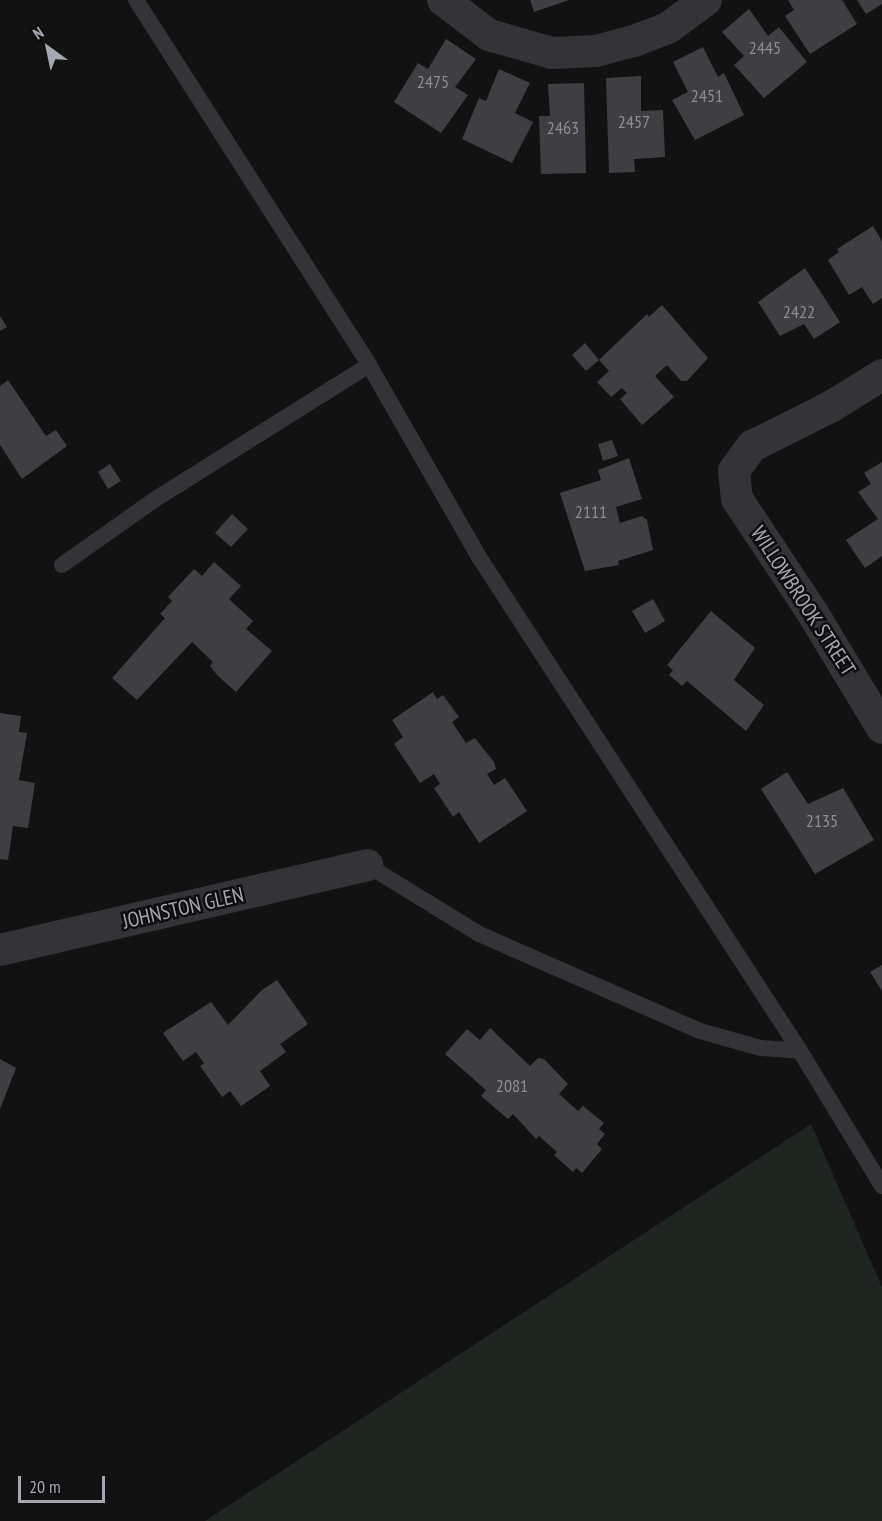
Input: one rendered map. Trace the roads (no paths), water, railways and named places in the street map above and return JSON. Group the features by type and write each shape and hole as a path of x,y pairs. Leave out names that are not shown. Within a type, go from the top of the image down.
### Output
{"street":[{"path":"443,0 489,35 519,46 552,53 596,51 668,28 706,0"},
{"name":"WILLOWBROOK STREET","path":"882,375 832,406 752,446 734,471 737,499 813,612 882,728"},
{"name":"JOHNSTON GLEN","path":"0,950 367,865"}],"lane":[{"path":"136,0 369,364 479,557 800,1051 882,1186"},
{"path":"62,565 164,494 369,364"},
{"path":"367,865 479,934 690,1026 761,1048 800,1051"}]}
